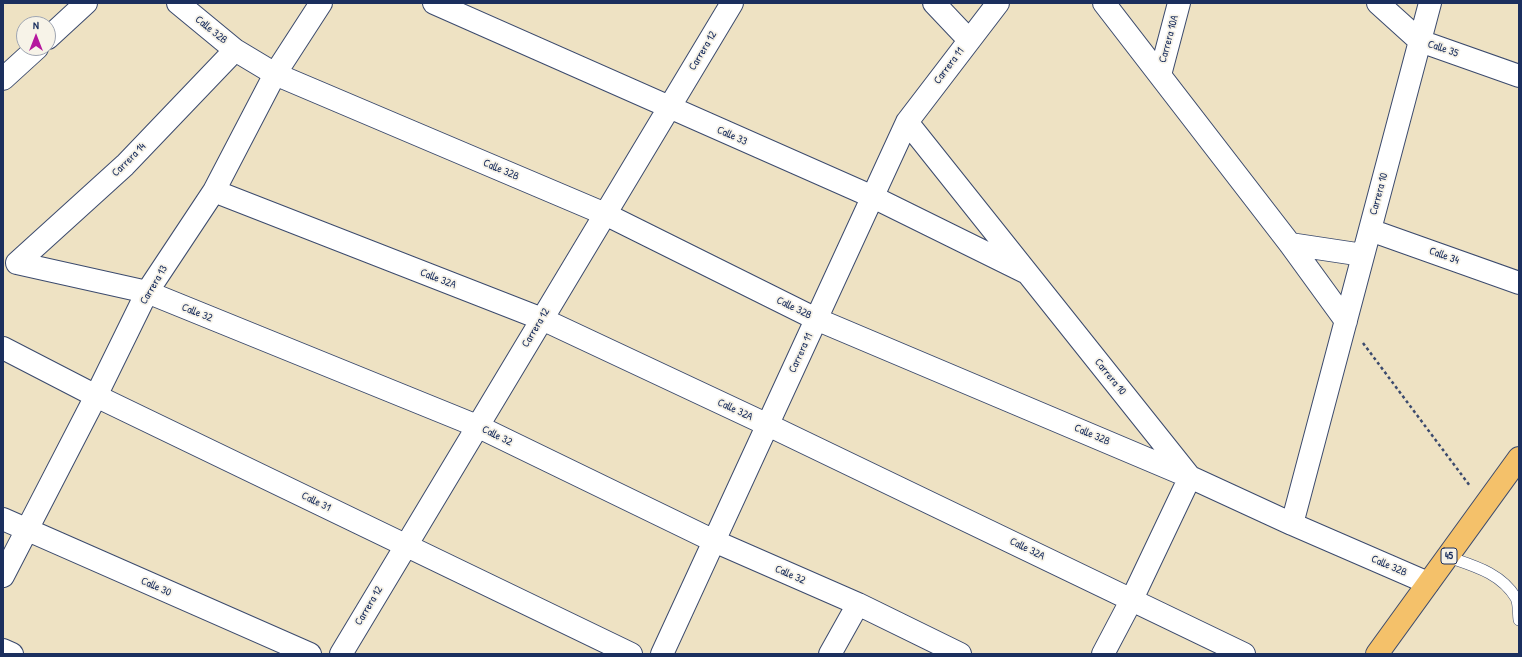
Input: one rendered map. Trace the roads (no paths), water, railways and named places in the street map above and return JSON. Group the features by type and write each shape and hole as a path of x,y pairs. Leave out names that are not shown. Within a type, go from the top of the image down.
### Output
{"highway":[{"name":"45","path":"1377,654 1448,557 1484,504 1519,458"}],"street":[{"path":"56,31 86,3"},
{"name":"Calle 32B","path":"178,3 235,50 276,74 605,214 816,319 1190,476 1292,524 1428,583"},
{"name":"Carrera 13","path":"3,576 96,396 147,292 214,191 276,74 321,3"},
{"name":"Calle 33","path":"434,3 873,198 1027,273"},
{"name":"Carrera 12","path":"341,654 732,3"},
{"path":"934,3 969,40"},
{"name":"Carrera 11","path":"662,654 908,122 998,3"},
{"path":"1104,3 1290,244 1346,320"},
{"name":"Carrera 10A","path":"1160,75 1179,3"},
{"name":"Calle 35","path":"1378,3 1420,42 1519,76"},
{"name":"Carrera 10","path":"1292,524 1430,3"},
{"name":"Carrera 14","path":"17,263 125,165 235,50"},
{"path":"3,79 28,56"},
{"name":"Carrera 10","path":"908,122 1190,476"},
{"name":"Calle 32A","path":"214,191 542,319 768,425 1244,654"},
{"name":"Calle 34","path":"1370,230 1519,283"},
{"path":"1290,244 1363,255"},
{"name":"Calle 32","path":"17,263 147,292 478,426 714,541 858,604 960,654"},
{"name":"Calle 31","path":"3,348 96,396 631,654"},
{"path":"1103,654 1132,599 1190,476"},
{"name":"Calle 30","path":"3,519 310,654"},
{"path":"830,654 858,604"},
{"path":"3,650 12,654"}],"lane":[{"path":"1448,557 1486,570 1503,583 1517,599 1519,620"}]}
